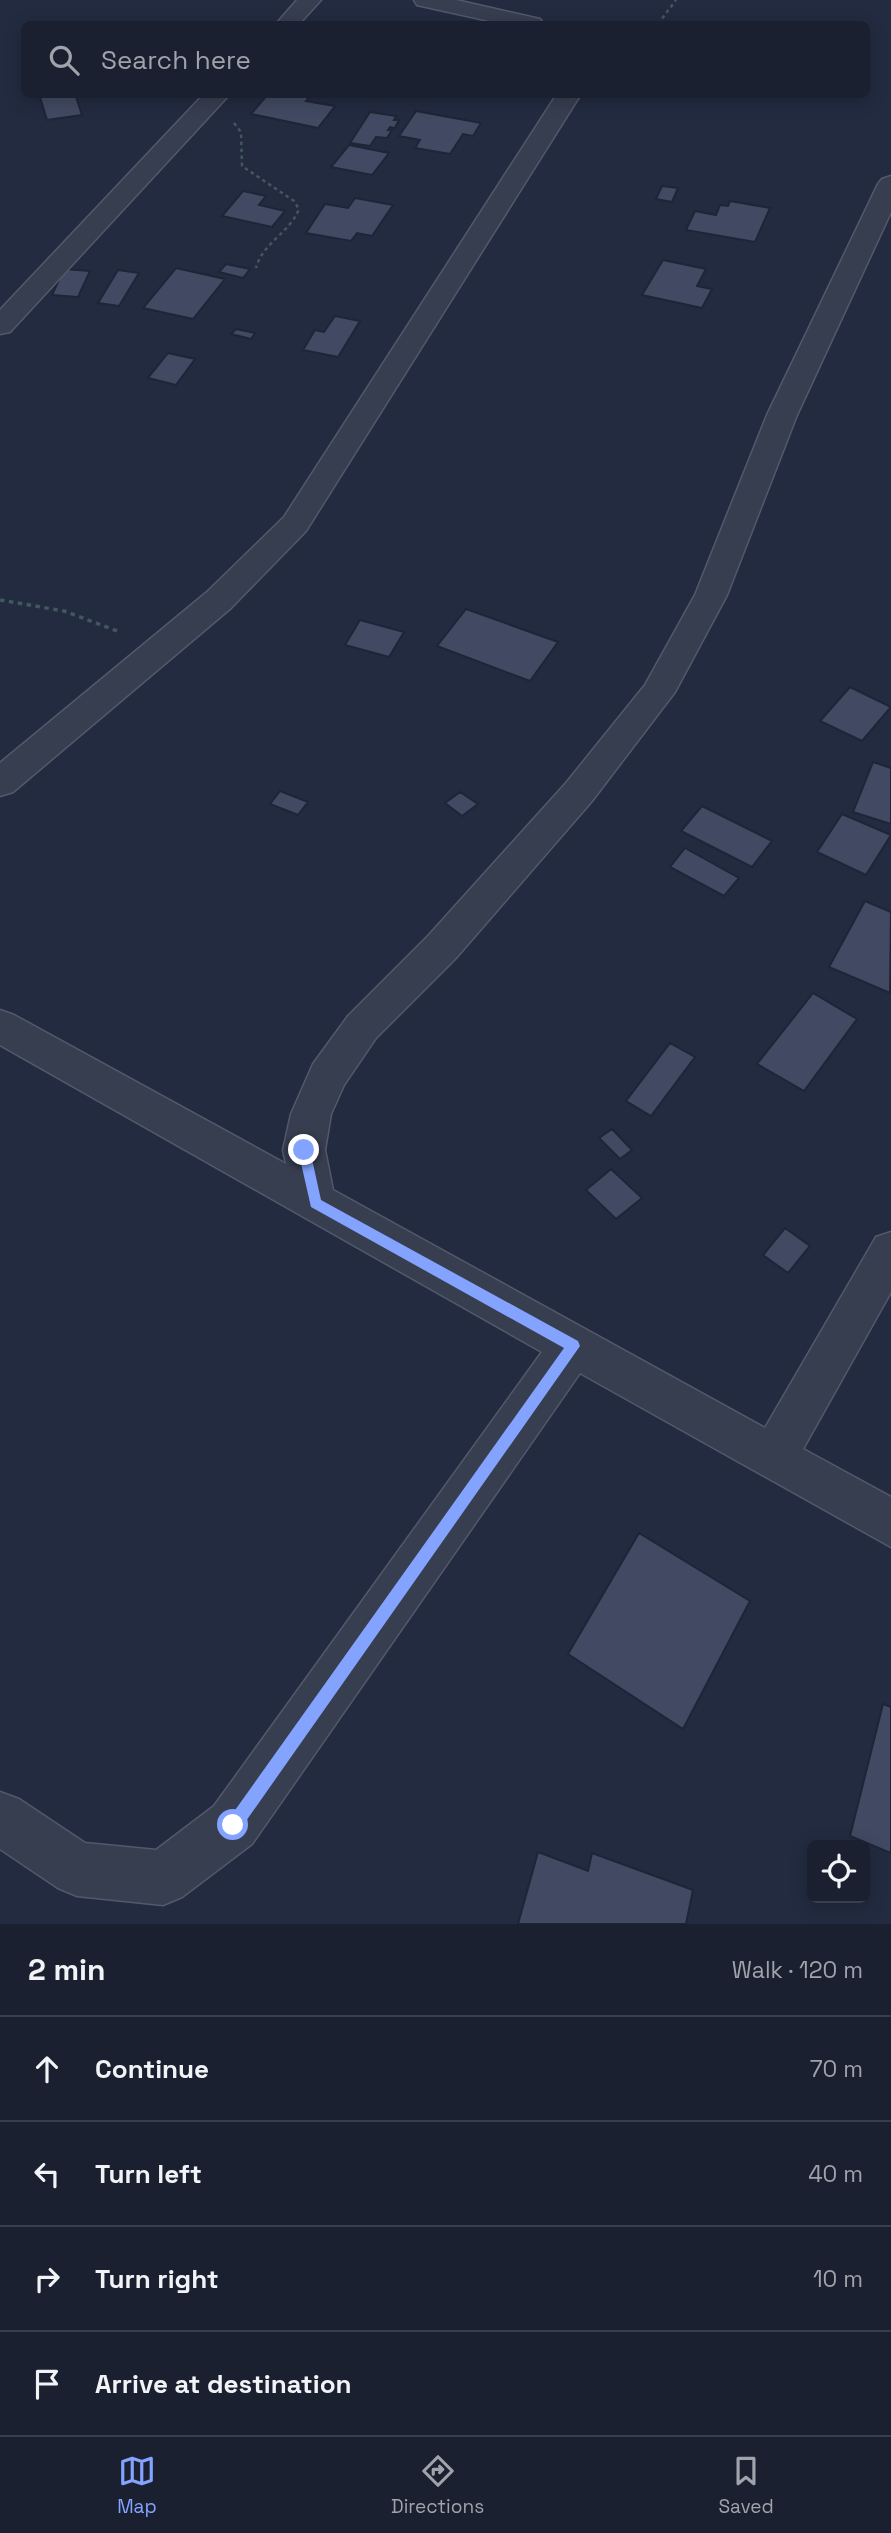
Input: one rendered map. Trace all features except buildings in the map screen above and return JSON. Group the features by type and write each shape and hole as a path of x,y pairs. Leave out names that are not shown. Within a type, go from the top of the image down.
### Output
{"street":[{"path":"290,21 310,0"},
{"path":"425,0 520,21"},
{"path":"0,783 219,600 296,524 566,98"},
{"path":"0,326 212,100"},
{"path":"315,1203 304,1150 311,1114 327,1076 370,1018 442,947 570,802 658,692 711,595 782,415 891,184"},
{"path":"0,1026 891,1523"},
{"path":"773,1458 891,1251"},
{"path":"0,1818 77,1869 163,1878 233,1825 573,1346"}],"path":[{"path":"660,21 676,0"},
{"path":"212,100 241,132 242,166 294,201 299,209 290,230 264,248 257,257 256,268"},
{"path":"0,600 64,611 95,625 167,643"}],"route":[{"path":"233,1825 573,1346 315,1203 304,1150"}]}
